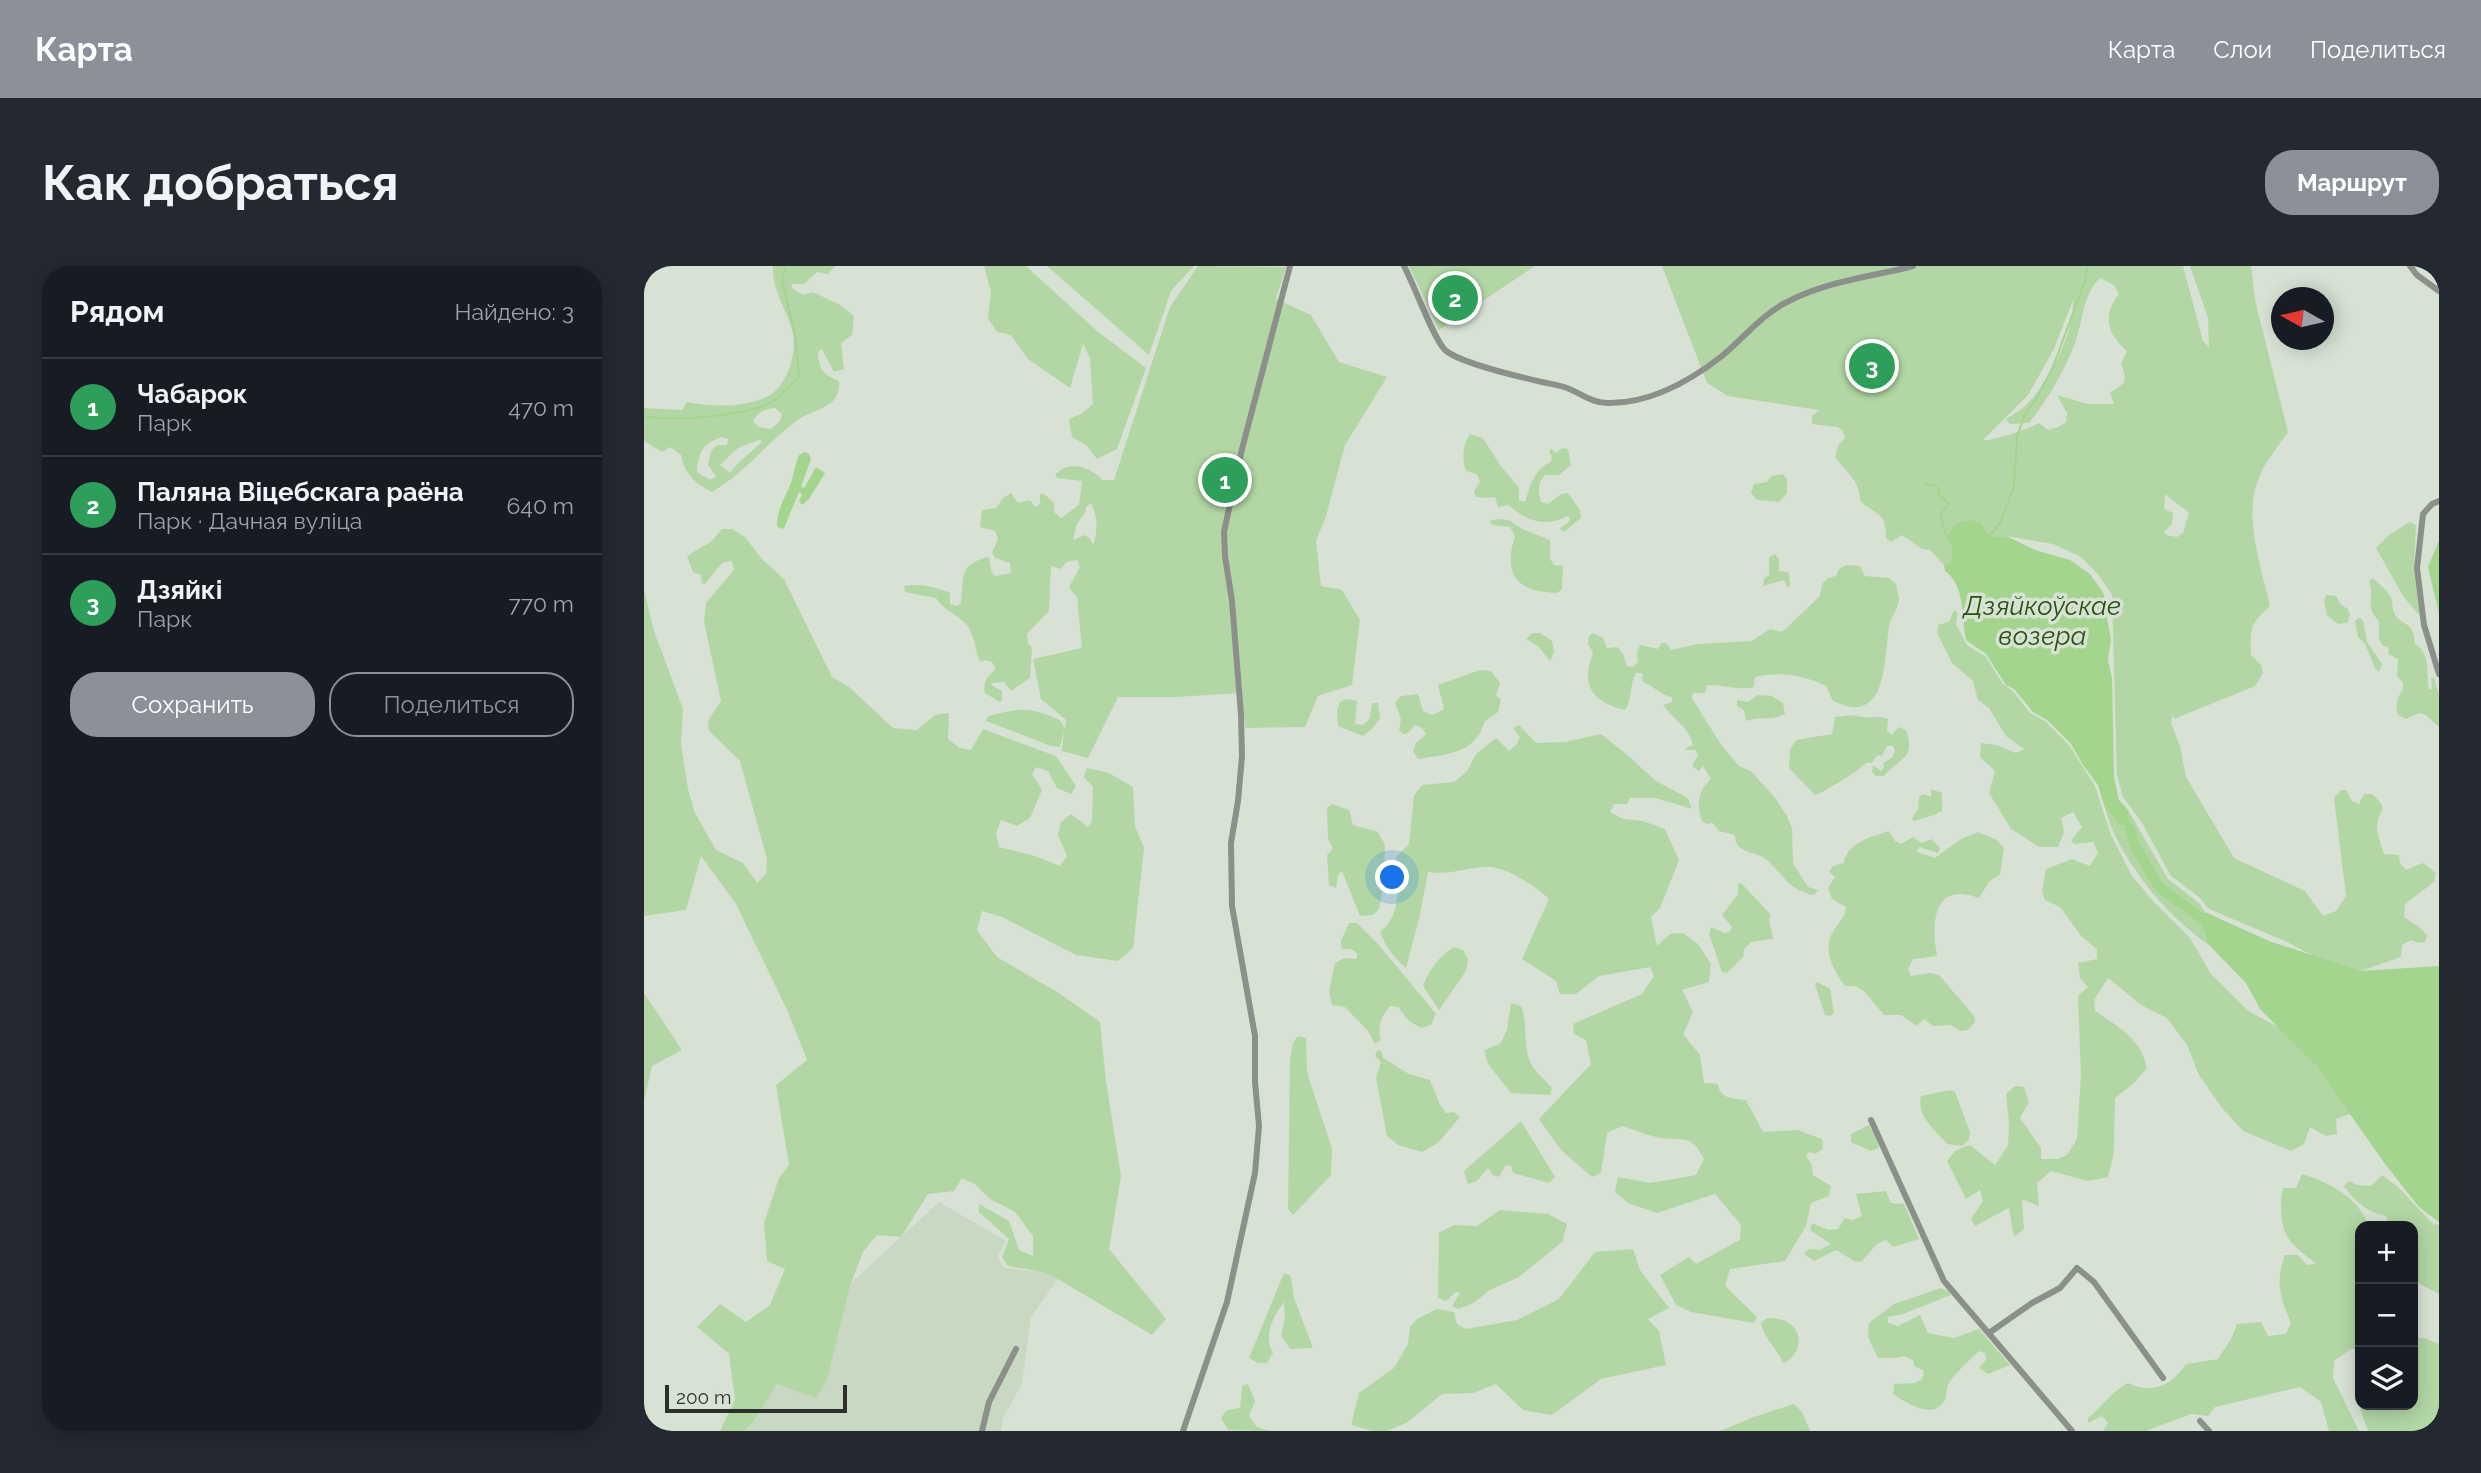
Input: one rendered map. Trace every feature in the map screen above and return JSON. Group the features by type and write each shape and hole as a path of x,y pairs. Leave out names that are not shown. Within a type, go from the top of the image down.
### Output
{"street":[{"path":"1183,1431 1227,1302 1255,1173 1259,1126 1255,1036 1233,906 1231,843 1239,790 1242,729 1224,532 1242,449 1290,266"},
{"path":"1404,266 1437,340 1447,351 1479,364 1566,387 1605,404 1658,395 1703,369 1775,309 1789,301 1829,284 1913,266"},
{"path":"2410,266 2417,275 2439,291"},
{"path":"2439,501 2423,514 2417,568 2424,625 2439,674"},
{"path":"1871,1120 1944,1281 2072,1431"},
{"path":"1989,1333 2032,1303 2060,1288 2077,1268 2094,1282 2163,1378"},
{"path":"982,1431 989,1402 1016,1349"},
{"path":"2200,1420 2209,1431"}],"shaded area":[{"path":"773,266 835,266 828,274 817,272 804,284 791,284 793,289 804,295 813,292 840,305 854,316 852,335 841,343 844,369 834,372 822,349 818,352 823,371 839,381 838,392 833,401 799,419 735,476 712,492 692,478 681,455 670,447 662,452 644,441 644,408 682,410 687,402 707,405 749,403 775,392 789,369 794,342 791,325 773,275","holes":["775,408 782,414 780,421 771,429 759,427 753,422 762,412","722,437 728,439 727,445 717,445 711,451 708,465 716,476 710,480 697,472 700,454 710,442","761,439 761,443 730,473 720,465 738,448"]},
{"path":"984,266 1026,266 1097,331 1146,368 1117,449 1097,459 1086,445 1072,437 1069,419 1081,414 1093,404 1090,358 1083,344 1070,388 1028,359 1011,335 997,332 988,318 991,292"},
{"path":"1047,266 1194,266 1171,291 1149,355"},
{"path":"1198,266 1286,267 1276,299 1311,315 1339,362 1387,377 1345,445 1326,516 1316,541 1321,586 1342,590 1360,620 1352,685 1318,696 1305,727 1246,728 1240,693 1118,697 1088,758 1062,751 1064,731 1060,747 1051,746 986,721 988,716 999,713 1032,710 1060,720 1065,729 1066,720 1041,699 1033,659 1082,648 1077,597 1069,587 1080,567 1077,560 1066,562 1061,569 1051,566 1049,611 1027,634 1032,648 1030,678 1011,691 1004,682 992,683 991,685 1002,691 1002,701 985,693 986,680 996,669 992,662 980,662 966,624 936,598 905,592 904,586 921,585 945,591 950,593 950,604 957,606 961,603 965,572 972,563 989,557 991,571 995,576 1011,573 1010,563 995,558 992,553 998,539 995,531 980,527 982,510 996,508 1003,498 1011,493 1018,503 1030,500 1035,507 1040,504 1040,495 1043,493 1054,503 1054,512 1061,518 1079,505 1082,481 1057,478 1055,475 1060,470 1072,466 1085,468 1102,480 1114,480 1170,307","holes":["1091,503 1096,524 1093,545 1085,535 1073,540 1077,524"]},
{"path":"1409,266 1535,266 1439,330"},
{"path":"1662,266 2183,266 2203,341 2209,347 2208,318 2190,266 2251,266 2255,300 2288,432 2263,469 2253,497 2253,528 2270,606 2258,618 2253,628 2251,655 2261,665 2263,673 2255,686 2174,719 2173,713 2171,723 2180,746 2186,777 2234,858 2305,891 2323,916 2336,911 2346,896 2334,798 2341,790 2346,790 2352,801 2359,804 2364,794 2372,794 2382,806 2377,828 2384,854 2399,855 2400,863 2406,870 2423,863 2436,873 2434,882 2405,904 2404,917 2427,935 2425,942 2411,940 2402,945 2401,957 2361,971 2321,960 2287,942 2209,909 2199,897 2171,876 2142,823 2123,797 2117,775 2112,595 2098,574 2081,557 2053,544 2006,536 1997,537 1987,533 1948,538 1952,548 1951,561 1944,565 1930,550 1922,549 1902,535 1891,542 1886,538 1882,518 1860,500 1858,487 1835,457 1839,444 1845,438 1842,430 1812,424 1812,416 1819,410 1728,396 1707,383","holes":["2100,278 2114,285 2119,294 2110,310 2109,324 2115,338 2127,351 2121,363 2124,383 2110,393 2114,404 2087,404 2057,395 2067,413 2066,422 2058,427 2048,430 2039,423 1995,439 1983,440 2028,395 2054,349 2073,300 2065,342 2051,372 2024,407 2006,419 2010,424 2029,423 2036,414 2066,364 2090,292","2165,494 2189,513 2183,533 2177,537 2164,532 2172,524 2173,513 2164,509"]},
{"path":"1470,434 1483,438 1519,488 1519,500 1525,502 1540,469 1551,462 1549,451 1552,449 1556,453 1562,448 1568,449 1571,465 1559,475 1545,475 1539,484 1539,494 1541,502 1548,504 1561,494 1568,493 1580,510 1581,518 1564,532 1560,528 1568,523 1570,518 1567,516 1552,522 1536,521 1509,505 1498,507 1495,497 1476,497 1474,491 1480,482 1477,474 1466,471 1464,461 1464,448"},
{"path":"1783,474 1787,479 1787,493 1779,502 1757,500 1751,493 1754,484 1767,482 1771,476"},
{"path":"1509,520 1522,529 1550,540 1550,559 1554,565 1563,566 1562,589 1557,593 1543,592 1523,585 1517,579 1511,562 1515,536 1510,527 1492,525 1490,521"},
{"path":"2410,522 2416,525 2414,568 2420,616 2403,596 2376,548 2389,535"},
{"path":"722,529 732,529 745,537 761,558 784,579 832,677 849,687 893,728 917,730 935,715 949,713 948,739 960,748 971,750 983,729 1056,756 1076,786 1071,794 1057,788 1048,771 1036,767 1032,774 1042,790 1030,818 1017,826 1001,820 996,833 999,847 1035,856 1060,866 1067,856 1058,835 1061,822 1071,814 1088,827 1092,821 1093,787 1084,777 1087,768 1109,773 1133,787 1135,826 1144,848 1133,948 1118,961 1076,955 1002,917 982,911 977,930 997,957 1059,993 1100,1022 1121,1176 1109,1249 1166,1319 1152,1335 1058,1279 1043,1272 1008,1266 1002,1257 1009,1239 979,1212 979,1204 1009,1221 1019,1250 1033,1256 1033,1236 1015,1212 990,1199 976,1185 962,1178 954,1191 928,1194 901,1237 877,1235 863,1252 851,1283 827,1380 816,1398 777,1384 754,1421 744,1431 720,1431 735,1399 729,1354 697,1327 720,1304 746,1322 770,1305 785,1269 767,1261 764,1223 779,1178 789,1165 776,1085 807,1060 788,1012 736,904 701,856 686,910 644,916 644,590 654,631 683,709 681,744 695,813 716,850 743,863 757,883 766,874 767,859 740,761 709,731 708,721 721,701 704,622 706,603 734,570 732,561 722,563 705,584 702,583 701,575 693,572 687,557 711,542"},
{"path":"1775,554 1779,559 1779,571 1789,572 1790,587 1787,587 1784,580 1763,586 1764,579 1769,575 1769,557"},
{"path":"1846,565 1860,566 1865,576 1889,578 1896,584 1898,592 1899,600 1889,626 1884,671 1874,698 1864,705 1851,707 1833,701 1826,686 1809,679 1782,674 1755,677 1754,687 1748,688 1707,685 1705,693 1693,693 1692,698 1720,743 1739,766 1751,771 1787,816 1792,828 1793,863 1808,887 1818,890 1814,895 1798,890 1767,860 1738,846 1735,835 1719,831 1713,823 1702,821 1699,798 1711,779 1703,766 1699,771 1692,766 1698,755 1696,750 1686,750 1693,745 1691,738 1663,705 1672,702 1672,697 1643,682 1642,673 1636,673 1625,710 1597,697 1589,683 1589,665 1593,653 1588,644 1589,636 1593,633 1603,638 1607,648 1617,647 1627,666 1632,667 1638,662 1637,652 1640,645 1658,649 1661,643 1666,643 1671,650 1698,644 1752,641 1770,629 1782,632 1820,596 1822,584 1828,578 1836,576 1839,569"},
{"path":"2372,578 2388,594 2397,617 2412,630 2415,644 2424,653 2429,689 2432,689 2431,678 2434,678 2439,695 2439,727 2426,715 2419,713 2406,719 2398,715 2397,701 2403,683 2397,676 2398,659 2388,654 2389,648 2382,645 2379,638 2379,621 2371,606 2369,582"},
{"path":"2326,595 2336,596 2341,605 2348,609 2350,615 2347,623 2338,624 2327,615 2324,601"},
{"path":"1954,610 1958,613 1956,624 1967,645 1986,657 2003,684 2013,691 2030,713 2045,721 2069,745 2095,786 2111,835 2132,876 2190,938 2211,974 2248,1011 2280,1028 2317,1067 2350,1114 2336,1119 2337,1134 2326,1136 2310,1127 2304,1144 2291,1151 2243,1131 2222,1108 2199,1075 2187,1045 2167,1018 2141,1005 2108,978 2094,1000 2095,1011 2134,1041 2147,1068 2115,1098 2114,1152 2108,1177 2088,1181 2051,1171 2037,1183 2039,1206 2022,1199 2024,1229 2014,1237 2009,1208 1975,1226 1971,1219 1983,1201 1980,1190 1966,1199 1947,1161 1956,1150 1970,1145 1995,1165 2008,1145 2006,1094 2015,1086 2024,1087 2029,1102 2020,1118 2041,1148 2041,1159 2058,1159 2067,1155 2077,1139 2081,1076 2078,996 2088,987 2080,978 2078,963 2097,959 2097,949 2082,937 2060,907 2045,900 2042,891 2046,869 2072,859 2090,866 2098,853 2093,842 2074,844 2071,840 2082,827 2073,812 2061,818 2064,832 2058,847 2039,847 2011,829 1989,793 1995,771 1980,757 1981,743 1996,745 2016,753 2024,749 2006,736 1989,708 1978,700 1973,681 1952,663 1937,633 1938,625 1949,622"},
{"path":"2359,618 2363,620 2367,642 2382,664 2379,672 2365,644 2358,637 2355,621"},
{"path":"1532,633 1540,633 1552,641 1554,652 1550,661 1539,647 1526,639"},
{"path":"1480,670 1491,671 1500,683 1496,696 1501,699 1498,712 1484,722 1475,740 1467,746 1449,754 1418,759 1413,751 1416,743 1426,734 1422,728 1415,725 1408,733 1403,734 1399,730 1401,719 1395,703 1401,696 1418,694 1423,711 1433,715 1444,709 1438,685"},
{"path":"1758,695 1772,696 1783,703 1785,714 1746,721 1744,710 1737,706 1737,700 1748,702"},
{"path":"1346,699 1357,701 1355,724 1363,725 1370,718 1372,703 1378,703 1380,718 1363,736 1338,726 1337,711 1340,702"},
{"path":"1855,715 1888,719 1887,731 1892,735 1899,727 1906,730 1909,740 1908,753 1884,776 1876,776 1872,772 1873,765 1881,771 1883,763 1892,758 1895,751 1893,746 1887,746 1882,756 1877,755 1872,763 1866,763 1815,795 1789,768 1790,750 1796,740 1832,734 1835,717"},
{"path":"1519,725 1536,743 1565,742 1601,734 1656,781 1688,798 1692,809 1656,798 1630,798 1627,804 1614,804 1610,812 1623,819 1643,821 1665,829 1679,860 1660,908 1651,917 1657,946 1670,934 1683,933 1698,944 1711,964 1709,982 1682,990 1693,1012 1683,1034 1700,1055 1704,1083 1718,1084 1725,1096 1746,1100 1763,1132 1797,1130 1822,1139 1823,1149 1806,1155 1813,1175 1831,1186 1829,1196 1811,1203 1806,1226 1785,1261 1730,1269 1725,1286 1757,1317 1754,1323 1691,1312 1676,1305 1660,1275 1689,1257 1696,1264 1740,1240 1741,1225 1715,1194 1657,1213 1628,1203 1615,1192 1618,1177 1650,1183 1696,1175 1704,1159 1691,1142 1656,1137 1622,1126 1607,1133 1601,1173 1592,1177 1561,1150 1539,1119 1591,1064 1586,1040 1574,1034 1573,1024 1642,994 1654,976 1650,967 1599,976 1576,994 1560,994 1556,981 1522,959 1549,899 1509,872 1491,867 1428,872 1406,968 1391,952 1380,932 1387,925 1395,907 1396,857 1409,844 1414,796 1422,785 1454,782 1467,771 1476,754 1496,738 1509,751 1520,737 1513,728"},
{"path":"1931,789 1942,793 1942,811 1914,821 1912,819 1918,809 1919,797 1924,794 1931,797"},
{"path":"1332,804 1349,810 1353,825 1378,832 1385,845 1384,881 1379,909 1373,915 1360,916 1342,871 1338,875 1336,888 1329,885 1327,855 1333,849 1328,839 1327,808"},
{"path":"2104,805 2118,824 2129,828 2128,810 2168,879 2200,904 2205,912 2198,917 2209,945 2176,918 2145,883 2120,845"},
{"path":"1889,831 1895,841 1901,844 1913,837 1921,843 1932,839 1940,848 1938,853 1919,847 1917,852 1935,858 1961,839 1978,832 1997,840 2004,848 2000,874 1989,882 1979,898 1964,894 1952,895 1944,900 1938,908 1936,919 1937,956 1913,959 1908,969 1911,976 1930,973 1939,975 1974,1016 1975,1022 1968,1030 1960,1031 1951,1025 1933,1026 1924,1019 1917,1026 1901,1015 1884,1015 1865,992 1856,986 1845,986 1832,964 1830,938 1844,916 1846,907 1832,899 1828,888 1835,877 1829,872 1833,866 1844,863 1855,845"},
{"path":"1741,883 1771,915 1769,920 1773,939 1751,942 1744,949 1743,957 1727,973 1722,972 1709,934 1711,927 1724,933 1729,932 1732,927 1722,915 1738,894 1738,884"},
{"path":"1349,923 1357,923 1378,944 1436,1014 1431,1025 1421,1028 1409,1021 1398,1007 1390,1006 1381,1022 1381,1040 1375,1044 1368,1031 1345,1007 1332,1005 1329,991 1335,963 1344,958 1357,959 1357,953 1351,949 1342,949 1341,941"},
{"path":"1454,947 1463,950 1468,959 1466,971 1439,1010 1423,986 1435,964"},
{"path":"1817,982 1830,989 1834,1013 1830,1016 1825,1015 1815,984"},
{"path":"644,993 682,1050 652,1066 644,1101"},
{"path":"1511,1003 1521,1006 1529,1060 1552,1088 1550,1095 1511,1093 1488,1064 1484,1050 1500,1044 1507,1030"},
{"path":"1298,1036 1306,1038 1307,1072 1332,1149 1331,1175 1293,1215 1288,1209 1290,1060 1293,1043"},
{"path":"1381,1050 1383,1058 1409,1074 1430,1080 1446,1113 1454,1112 1460,1117 1438,1143 1422,1152 1398,1145 1387,1136 1376,1078 1381,1062 1375,1056 1377,1051"},
{"path":"1950,1090 1955,1092 1970,1132 1969,1140 1962,1146 1947,1144 1921,1110 1921,1096"},
{"path":"1521,1121 1555,1177 1549,1183 1513,1173 1511,1165 1505,1166 1499,1177 1493,1175 1488,1168 1477,1181 1468,1184 1464,1171"},
{"path":"1869,1125 1879,1148 1871,1151 1851,1142 1851,1134"},
{"path":"2302,1174 2322,1182 2351,1199 2366,1221 2355,1221 2355,1349 2334,1361 2333,1378 2359,1431 2329,1431 2321,1402 2300,1387 2215,1407 2208,1416 2191,1414 2146,1431 2103,1431 2108,1423 2102,1416 2088,1423 2088,1418 2128,1383 2145,1388 2161,1386 2174,1378 2186,1364 2218,1359 2237,1324 2261,1322 2268,1336 2286,1334 2291,1323 2280,1282 2285,1255 2298,1255 2307,1265 2316,1264 2287,1237 2281,1216 2283,1188 2296,1188"},
{"path":"2382,1175 2398,1187 2433,1224 2439,1225 2439,1294 2418,1283 2418,1221 2388,1221 2386,1216 2362,1205 2344,1186 2349,1181 2357,1185 2371,1186"},
{"path":"1886,1191 1891,1203 1904,1204 1919,1239 1893,1247 1886,1240 1877,1244 1861,1262 1854,1261 1836,1250 1814,1261 1804,1254 1809,1249 1820,1250 1831,1244 1810,1230 1812,1223 1828,1230 1838,1229 1845,1218 1853,1220 1862,1216 1856,1194"},
{"path":"939,1202 1006,1241 997,1257 1005,1268 1043,1272 1058,1279 1031,1317 1022,1384 1003,1418 1001,1431 744,1431 754,1421 777,1384 827,1380 851,1283"},
{"path":"1500,1210 1548,1214 1567,1224 1562,1242 1519,1277 1490,1290 1472,1304 1458,1309 1452,1306 1460,1293 1456,1292 1446,1301 1438,1298 1439,1233 1454,1225 1477,1226"},
{"path":"1633,1249 1640,1270 1669,1308 1648,1319 1659,1331 1666,1365 1601,1379 1552,1415 1523,1410 1496,1384 1473,1393 1442,1394 1408,1422 1387,1431 1373,1431 1351,1425 1359,1393 1394,1368 1408,1344 1410,1327 1417,1319 1437,1309 1454,1312 1457,1324 1466,1329 1517,1320 1559,1299 1595,1252"},
{"path":"1284,1273 1291,1276 1294,1298 1313,1348 1290,1349 1281,1335 1285,1319 1284,1302 1269,1333 1273,1353 1267,1363 1258,1363 1249,1358"},
{"path":"1941,1288 1951,1295 1903,1314 1888,1317 1888,1323 1898,1326 1920,1315 1928,1333 1954,1338 1979,1329 2010,1365 1988,1374 1979,1368 1986,1360 1985,1353 1979,1351 1950,1381 1941,1405 1935,1409 1921,1409 1893,1394 1894,1384 1915,1383 1922,1379 1924,1371 1914,1366 1913,1360 1904,1356 1878,1358 1868,1337 1869,1323 1894,1304"},
{"path":"1767,1318 1787,1322 1797,1333 1797,1351 1783,1363 1763,1329 1761,1323"},
{"path":"2418,1338 2439,1344 2439,1431 2368,1431 2361,1412 2418,1410"},
{"path":"1248,1384 1255,1401 1249,1416 1257,1427 1270,1431 1228,1430 1221,1418 1227,1410 1240,1408 1242,1386"},
{"path":"1794,1404 1802,1412 1810,1431 1720,1431 1754,1417"}],"water":[{"path":"805,452 811,459 801,487 804,488 816,467 825,473 809,499 802,505 799,501 802,494 799,492 784,528 781,529 777,526 780,509 799,455"},
{"name":"Дзяйкоўскае возера","path":"1971,520 1981,523 1987,533 1997,537 2006,536 2035,550 2070,560 2090,574 2102,591 2109,607 2107,619 2111,639 2108,660 2112,679 2114,777 2119,800 2128,810 2130,828 2118,824 2104,805 2098,785 2071,744 2047,720 2033,712 2014,689 2006,685 1986,654 1966,640 1960,594 1944,565 1951,561 1952,548 1948,538 1952,530 1959,523"},
{"path":"2439,540 2439,614 2428,567"},
{"path":"2205,912 2269,941 2361,971 2439,966 2439,1222 2419,1207 2385,1164 2317,1067 2260,1009 2246,983 2209,945 2198,916"}],"waterway":[{"path":"644,416 691,418 749,410 775,400 799,377 795,334 782,281 786,266"},
{"path":"1991,534 2000,523 2014,487 2017,437 2024,416 2053,367 2086,278 2087,266"},
{"path":"1925,484 1939,489 1938,493 1949,504 1941,514 1948,538"},
{"path":"2130,828 2135,846 2159,887 2208,923"}],"place":[{"name":"Паляна Віцебскага раёна","path":"1455,298"},
{"name":"Дзяйкі","path":"1872,366"},
{"name":"Чабарок","path":"1225,480"}]}
